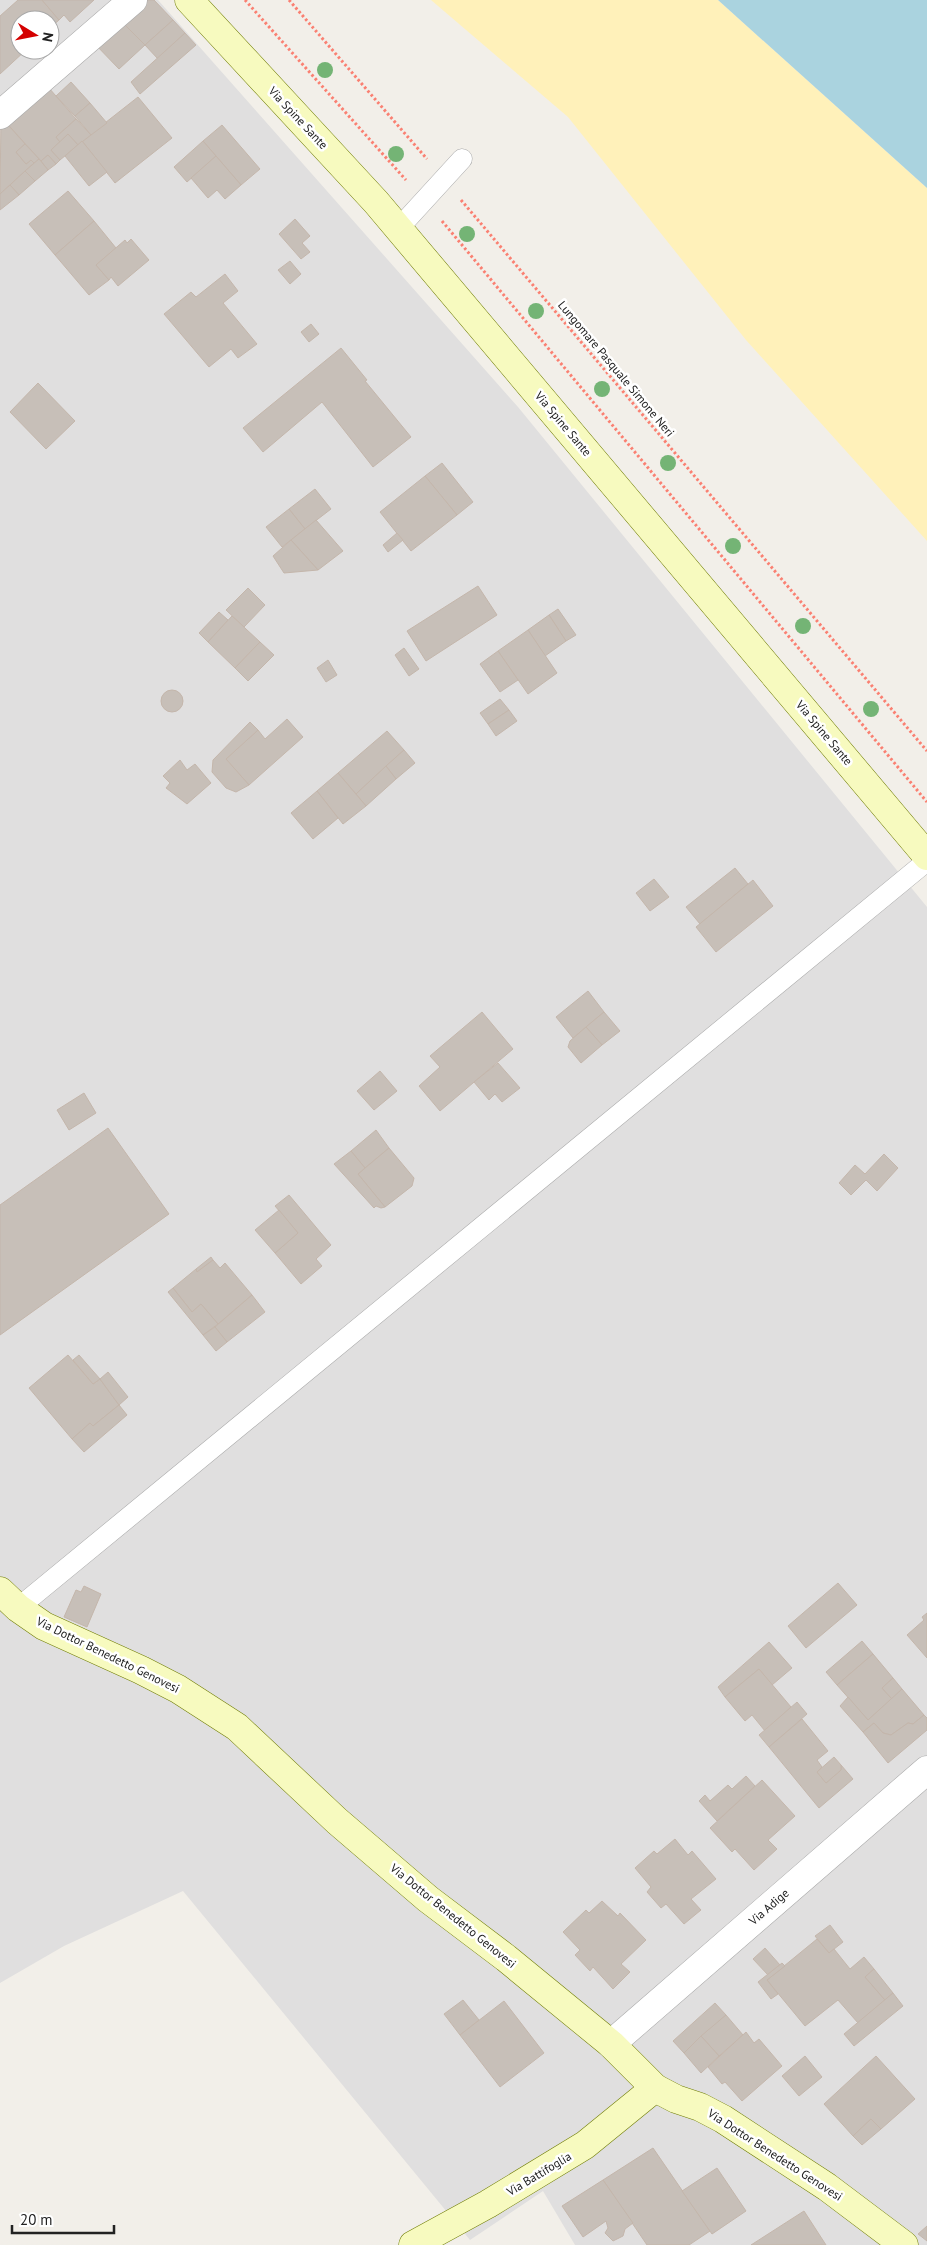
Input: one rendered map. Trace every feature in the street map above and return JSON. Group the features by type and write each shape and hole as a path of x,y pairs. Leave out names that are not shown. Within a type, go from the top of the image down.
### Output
{"street":[{"path":"0,115 133,0"},
{"name":"Via Spine Sante","path":"189,0 376,202 927,856"},
{"name":"Via Dottor Benedetto Genovesi","path":"9,1599 44,1626 178,1689 237,1727 337,1820 428,1898 506,1958 611,2044 655,2088 723,2119 826,2187 904,2245"},
{"name":"Via Adige","path":"611,2044 927,1770"},
{"name":"Via Battifoglia","path":"413,2245 488,2204 585,2145 655,2088"}],"lane":[{"path":"398,229 462,159"},
{"path":"9,1599 927,861"}],"path":[{"path":"245,0 424,200 927,802"},
{"name":"Lungomare Pasquale Simone Neri","path":"289,0 444,179 927,751"}],"shaded area":[{"path":"0,0 158,0 518,407 927,907 927,2245 575,2245 543,2191 470,2240 183,1891 64,1946 0,1983"}],"sand":[{"path":"431,0 718,0 927,188 927,541 746,340 568,117"}],"water":[{"path":"718,0 927,0 927,188"}],"building":[{"path":"18,0 42,0 50,10 10,10 10,60 15,60 0,74 0,16"},
{"path":"42,0 94,0 70,22 64,15 60,19 60,10 50,10"},
{"path":"141,0 154,0 173,20 145,45 120,20"},
{"path":"120,20 145,45 119,69 94,43"},
{"path":"173,20 185,33 158,59 145,45"},
{"path":"185,33 196,45 140,94 131,82"},
{"path":"42,80 76,119 56,137 60,142 51,150 60,160 56,164 48,155 41,161 1,117"},
{"path":"71,82 90,103 75,116 56,96"},
{"path":"138,97 172,138 115,183 82,141"},
{"path":"90,103 107,123 91,135 75,116"},
{"path":"1,117 25,144 16,152 26,164 31,160 34,163 0,194"},
{"path":"76,119 91,135 78,145 68,134 60,142 56,137"},
{"path":"222,125 260,169 241,185 203,141"},
{"path":"68,134 78,145 60,160 51,150"},
{"path":"82,141 107,172 89,186 65,156"},
{"path":"203,141 216,156 187,182 174,167"},
{"path":"25,144 39,159 34,163 31,160 26,164 16,152"},
{"path":"48,155 56,164 48,170 41,161"},
{"path":"216,156 241,185 225,199 217,190 208,198 191,178"},
{"path":"39,159 48,170 35,181 25,171"},
{"path":"25,171 35,181 19,195 10,185"},
{"path":"10,185 19,195 0,210 0,194"},
{"path":"68,191 94,221 55,255 29,224"},
{"path":"295,219 310,236 302,243 310,252 301,259 279,234"},
{"path":"94,221 116,248 96,265 109,280 89,295 55,255"},
{"path":"131,239 149,260 118,286 111,277 109,280 96,265 125,240 127,243"},
{"path":"290,261 301,274 290,284 278,270"},
{"path":"225,274 238,291 223,303 257,344 238,358 231,349 209,367 164,314 191,292 196,297"},
{"path":"311,324 319,334 309,342 301,332"},
{"path":"341,348 367,380 365,381 411,437 373,467 322,402 263,452 243,428"},
{"path":"38,383 75,421 46,449 10,412"},
{"path":"442,463 473,502 457,515 425,476"},
{"path":"425,476 457,515 411,551 380,512"},
{"path":"315,489 331,509 305,529 289,509"},
{"path":"289,509 305,529 282,547 266,527"},
{"path":"316,520 343,551 318,570 291,540"},
{"path":"397,533 403,540 388,552 383,545"},
{"path":"291,540 318,570 284,573 273,556"},
{"path":"478,586 497,615 426,661 407,631"},
{"path":"248,588 265,605 244,627 226,610"},
{"path":"558,609 576,635 566,641 549,615"},
{"path":"219,612 228,620 208,642 199,633"},
{"path":"549,615 566,641 545,656 528,630"},
{"path":"232,616 260,642 235,668 208,642"},
{"path":"528,630 557,673 528,694 498,651"},
{"path":"260,642 274,655 248,681 235,668"},
{"path":"404,648 419,669 409,676 395,655"},
{"path":"498,651 518,680 500,692 480,664"},
{"path":"328,660 337,675 326,682 317,668"},
{"path":"172,690 180,693 183,701 180,709 172,712 164,709 161,701 164,693"},
{"path":"500,699 509,710 488,724 480,713"},
{"path":"509,710 517,721 496,736 488,724"},
{"path":"287,719 303,737 249,785 226,759 258,730 265,739"},
{"path":"250,722 258,730 226,759 249,785 236,792 226,788 212,772 213,760"},
{"path":"387,731 404,750 356,794 338,773"},
{"path":"404,750 415,763 396,779 386,766"},
{"path":"180,760 187,770 195,764 211,783 187,804 166,788 170,783 163,776"},
{"path":"386,766 396,779 366,806 356,794"},
{"path":"338,773 366,806 343,824 317,791"},
{"path":"317,791 338,818 313,839 291,813"},
{"path":"735,868 748,884 700,924 686,907"},
{"path":"654,879 669,897 650,911 636,893"},
{"path":"753,880 773,906 716,952 696,927"},
{"path":"588,991 604,1012 573,1038 556,1017"},
{"path":"482,1012 513,1049 440,1111 419,1086 440,1067 430,1056"},
{"path":"604,1012 620,1031 602,1045 586,1027"},
{"path":"586,1027 602,1045 581,1063 568,1047 570,1041"},
{"path":"498,1063 520,1088 502,1102 495,1094 489,1100 474,1082"},
{"path":"380,1071 397,1091 374,1110 357,1091"},
{"path":"84,1093 96,1113 69,1130 57,1110"},
{"path":"108,1128 169,1214 0,1335 0,1205"},
{"path":"376,1130 389,1148 365,1168 351,1151"},
{"path":"389,1148 414,1178 412,1186 385,1207 358,1174"},
{"path":"351,1151 365,1168 358,1174 385,1207 376,1206 374,1208 334,1164"},
{"path":"884,1154 898,1168 877,1191 866,1180 851,1195 839,1183 855,1165 865,1174"},
{"path":"289,1195 331,1245 316,1259 322,1266 301,1284 275,1253 298,1233 275,1206"},
{"path":"279,1210 298,1233 275,1253 255,1230"},
{"path":"211,1257 213,1260 197,1272 196,1269"},
{"path":"213,1260 220,1268 225,1263 252,1295 218,1324 201,1304 192,1312 173,1288 196,1269 197,1272"},
{"path":"173,1288 192,1312 201,1304 218,1324 203,1335 168,1292"},
{"path":"252,1295 265,1312 227,1342 215,1327"},
{"path":"215,1327 227,1342 216,1351 203,1335"},
{"path":"68,1355 93,1384 100,1379 119,1405 93,1426 90,1423 72,1439 29,1388"},
{"path":"79,1355 100,1379 93,1384 73,1360"},
{"path":"108,1372 128,1397 119,1405 100,1379"},
{"path":"119,1405 127,1415 84,1452 72,1439 90,1423 93,1426"},
{"path":"838,1583 857,1605 806,1648 788,1626"},
{"path":"84,1586 101,1594 87,1627 64,1617 76,1590 81,1592"},
{"path":"927,1613 927,1658 907,1635 924,1620 922,1617"},
{"path":"862,1641 873,1654 837,1685 826,1672"},
{"path":"769,1642 792,1668 772,1685 759,1669 725,1697 718,1687"},
{"path":"873,1654 893,1678 882,1688 892,1699 868,1720 837,1685"},
{"path":"759,1669 791,1707 765,1731 752,1715 745,1721 725,1697"},
{"path":"893,1678 902,1689 892,1699 882,1688"},
{"path":"902,1689 924,1715 913,1724 908,1723 891,1735 883,1733 874,1723 863,1732 840,1706 848,1697 868,1720"},
{"path":"797,1702 807,1714 769,1747 759,1735"},
{"path":"924,1715 927,1718 927,1730 888,1763 863,1732 874,1723 883,1733 891,1735 908,1723 913,1724"},
{"path":"802,1719 828,1751 817,1760 822,1767 817,1772 826,1783 841,1770 841,1765 853,1779 819,1808 769,1747"},
{"path":"834,1757 841,1765 841,1770 826,1783 817,1772"},
{"path":"746,1776 755,1786 717,1821 699,1801 705,1795 710,1801 728,1785 732,1789"},
{"path":"762,1780 795,1816 768,1840 777,1849 754,1870 735,1849 732,1852 710,1828"},
{"path":"675,1839 688,1855 692,1851 716,1879 691,1899 701,1910 684,1924 666,1904 661,1908 647,1892 651,1887 635,1868 654,1851 657,1854"},
{"path":"602,1901 618,1916 620,1913 646,1940 621,1964 630,1972 613,1989 593,1967 590,1971 575,1955 580,1950 563,1932 586,1910 589,1913"},
{"path":"830,1925 843,1942 829,1953 815,1936"},
{"path":"817,1939 829,1953 834,1949 850,1969 864,1957 874,1969 865,1977 885,2000 858,2023 838,2000 805,2026 767,1980"},
{"path":"765,1948 780,1965 768,1975 753,1959"},
{"path":"782,1963 785,1966 767,1980 778,1994 771,1999 758,1982"},
{"path":"874,1969 893,1993 885,2000 865,1977"},
{"path":"893,1993 903,2006 854,2046 844,2034"},
{"path":"463,2000 479,2020 460,2035 444,2014"},
{"path":"504,2001 544,2053 500,2087 460,2035"},
{"path":"715,2003 726,2015 684,2053 673,2041"},
{"path":"726,2015 743,2035 719,2056 701,2036"},
{"path":"746,2032 754,2043 759,2039 782,2066 742,2101 725,2082 722,2084 708,2067"},
{"path":"701,2036 719,2056 701,2073 684,2053"},
{"path":"805,2056 822,2077 799,2096 782,2076"},
{"path":"876,2056 915,2099 881,2129 871,2119 853,2136 824,2104"},
{"path":"871,2119 881,2129 862,2145 853,2136"},
{"path":"653,2148 710,2231 689,2245 647,2245 603,2180"},
{"path":"717,2168 746,2211 712,2234 682,2191"},
{"path":"603,2180 633,2223 625,2229 623,2236 613,2241 605,2233 608,2228 606,2221 583,2237 562,2206"},
{"path":"804,2211 826,2245 751,2245"},
{"path":"927,2226 927,2241 918,2234"}]}
